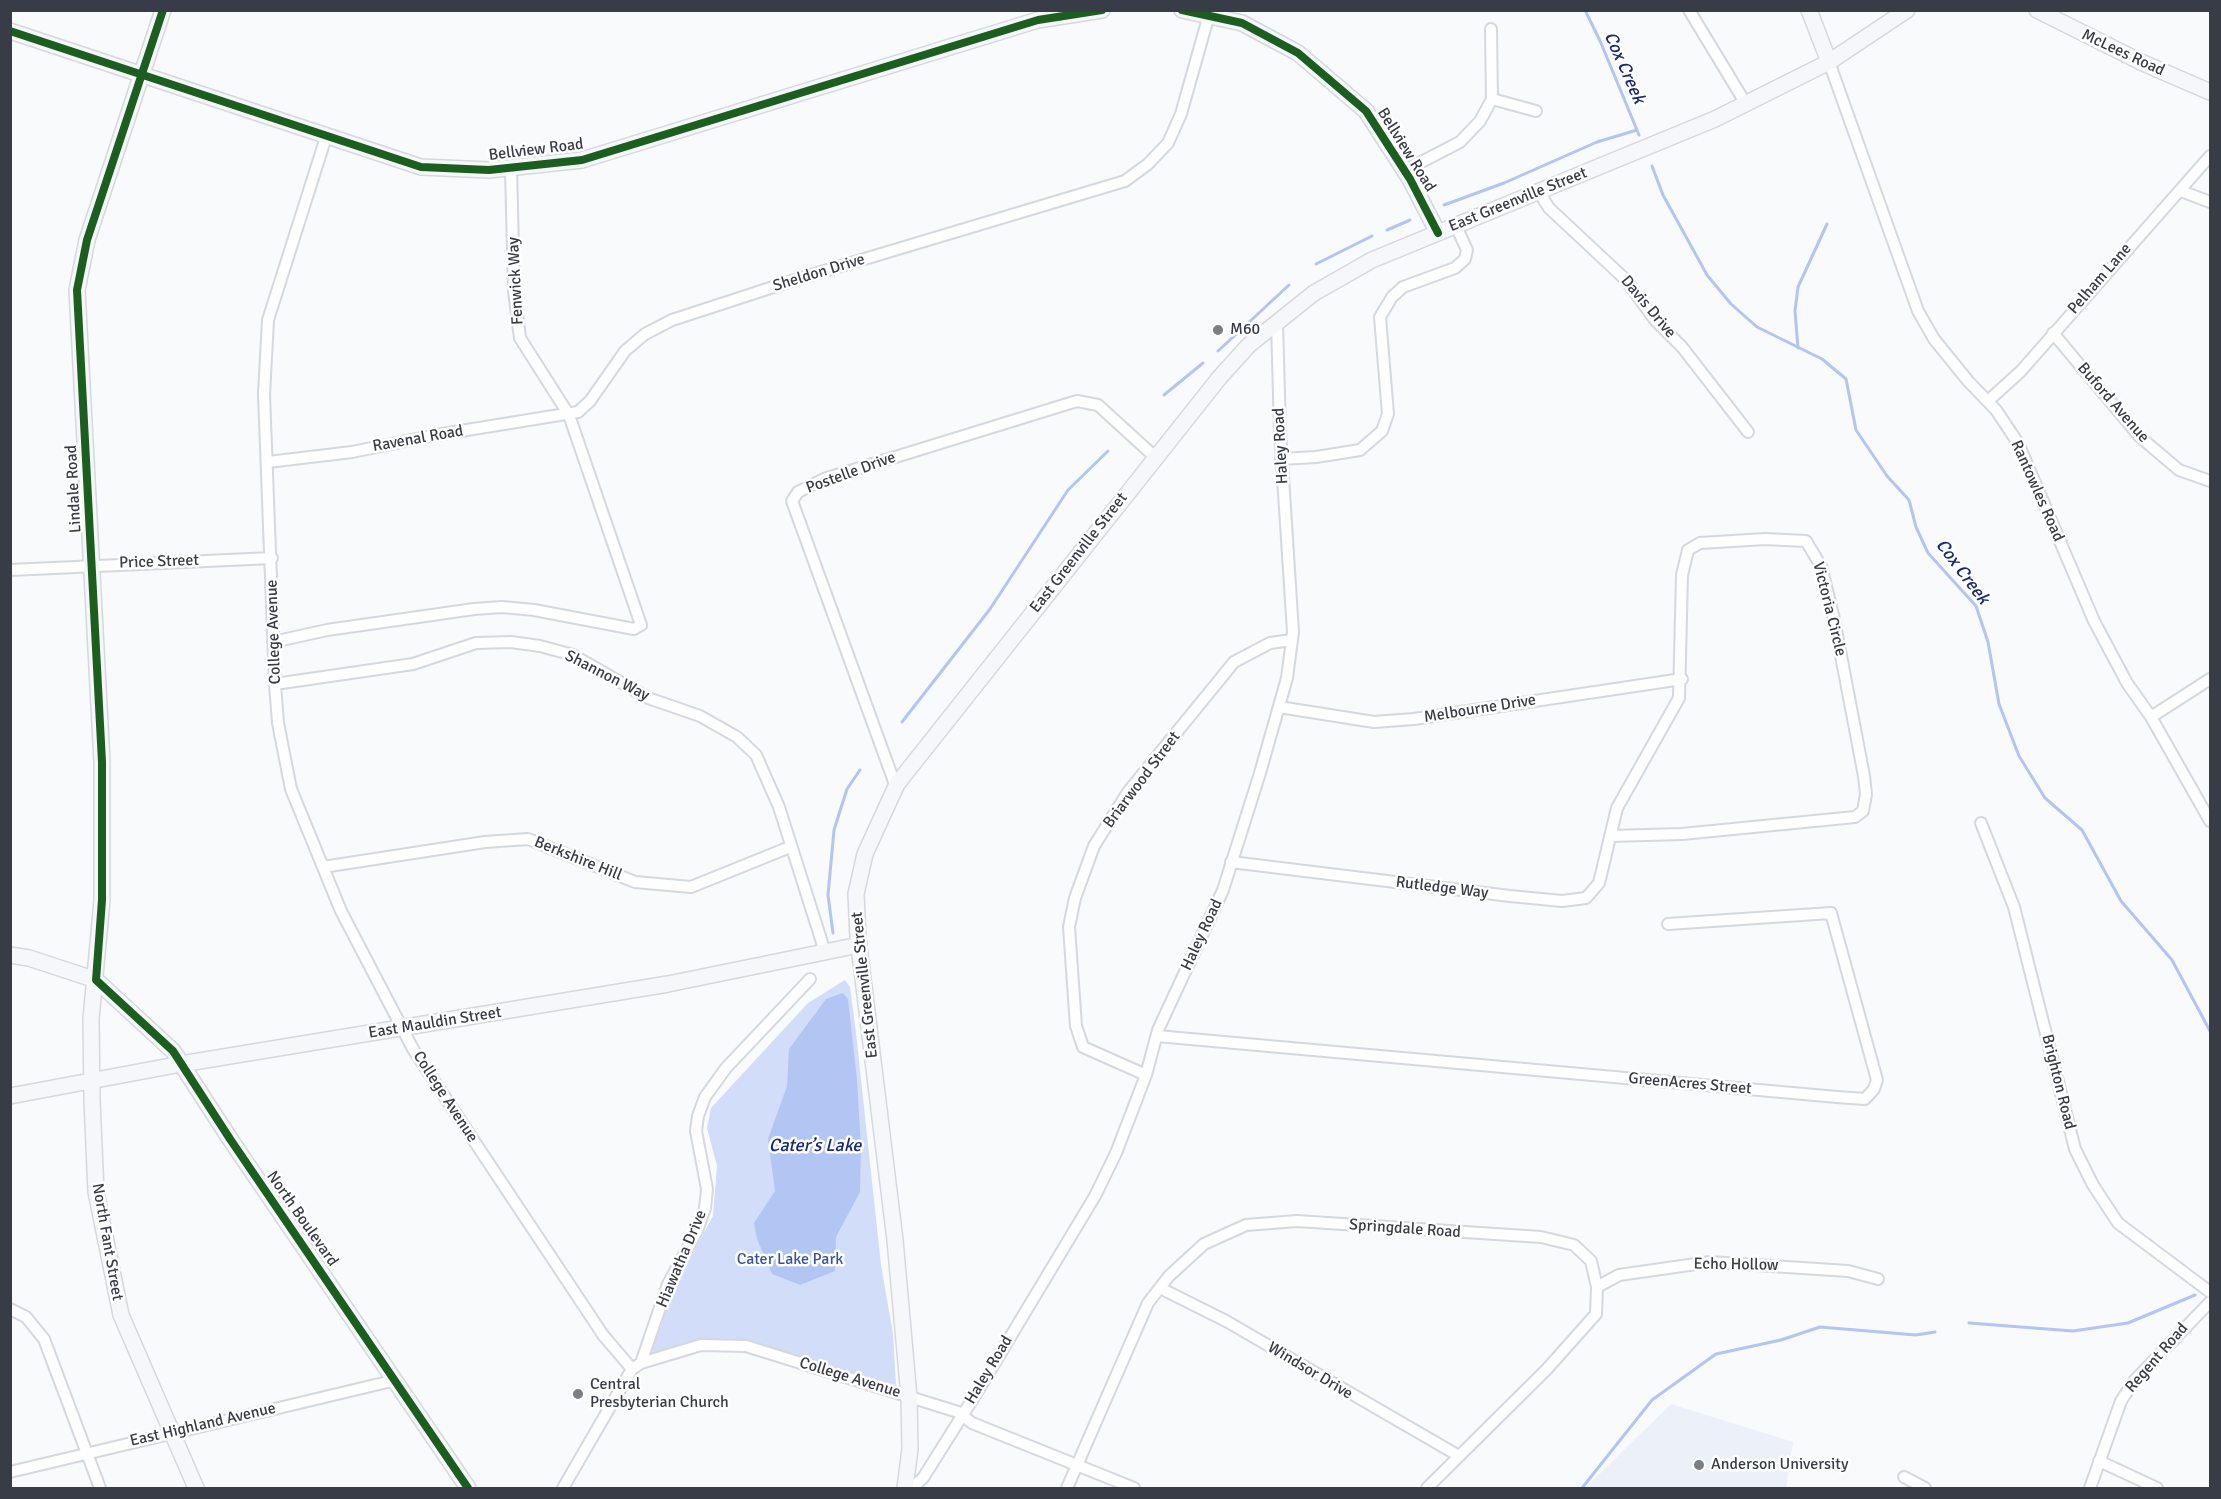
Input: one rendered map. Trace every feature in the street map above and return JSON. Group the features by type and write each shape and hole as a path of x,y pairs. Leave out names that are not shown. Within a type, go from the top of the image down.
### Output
{"street":[{"name":"Lindale Road","path":"96,980 103,851 102,762 77,290 87,240 163,10"},
{"name":"Bellview Road","path":"10,32 421,167 511,168 582,160 1038,20 1102,10"},
{"name":"Bellview Road","path":"1182,10 1209,13 1242,23 1298,53 1366,111 1404,171 1438,233"},
{"path":"1689,10 1746,104"},
{"path":"1809,10 1829,62"},
{"name":"East Greenville Street","path":"905,1488 910,1449 909,1397 895,1240 859,945 856,894 865,854 896,787 1155,456 1249,345 1277,323 1340,276 1746,104 1829,62 1907,10"},
{"name":"McLees Road","path":"2037,10 2141,62 2211,92"},
{"name":"Sheldon Drive","path":"569,415 578,412 590,400 625,351 645,334 672,320 801,278 1125,181 1148,164 1168,143 1181,114 1209,13"},
{"path":"1404,171 1460,142 1480,121 1492,99 1491,29"},
{"name":"Rantowles Road","path":"1829,62 1918,311 1934,339 1988,401 2018,443 2094,621 2127,683 2151,717 2211,821"},
{"path":"1492,99 1536,111"},
{"name":"College Avenue","path":"326,137 268,320 264,394 278,723 291,789 341,911 419,1059 603,1335 636,1366 701,1345 746,1346 962,1415 972,1423 1134,1488"},
{"name":"Pelham Lane","path":"1988,401 2021,371 2121,254 2211,156"},
{"name":"Fenwick Way","path":"511,168 514,291 520,338 569,415"},
{"path":"2181,191 2211,202"},
{"name":"Davis Drive","path":"1539,192 1549,208 1626,280 1748,432"},
{"path":"1281,459 1316,458 1360,450 1382,431 1388,414 1380,316 1392,297 1403,287 1455,268 1465,258 1467,250 1456,226"},
{"name":"Haley Road","path":"912,1488 923,1478 1095,1196 1116,1153 1146,1075 1157,1036 1222,890 1231,862 1287,678 1292,640 1281,459 1277,323"},
{"name":"Buford Avenue","path":"2053,333 2140,437 2179,470 2211,482"},
{"name":"Postelle Drive","path":"896,787 792,501 798,492 824,479 1077,401 1098,405 1155,456"},
{"path":"273,642 327,630 502,607 534,610 634,629 639,627 641,621 569,415"},
{"name":"Ravenal Road","path":"268,462 352,452 436,435 569,415"},
{"name":"Victoria Circle","path":"1773,539 1806,541 1821,566 1834,619 1864,776 1866,794 1863,811 1855,817 1843,819 1682,834 1610,836 1617,808 1679,698 1682,679 1682,575 1688,550 1700,543 1773,539"},
{"name":"Price Street","path":"10,570 272,558"},
{"name":"Briarwood Street","path":"1146,1075 1083,1047 1076,1026 1070,927 1075,898 1094,846 1128,792 1234,662 1250,651 1270,643 1292,640"},
{"name":"Shannon Way","path":"275,684 413,664 476,643 540,646 573,655 648,698 700,716 738,737 756,755 779,807 825,952"},
{"name":"Melbourne Drive","path":"1279,707 1374,722 1414,719 1682,679"},
{"path":"2151,717 2211,679"},
{"name":"Brighton Road","path":"1982,823 2014,907 2075,1149 2118,1223 2211,1292"},
{"name":"Rutledge Way","path":"1231,862 1419,886 1562,901 1586,898 1599,883 1610,836"},
{"name":"Berkshire Hill","path":"323,867 485,842 528,839 635,882 691,887 790,847"},
{"name":"GreenAcres Street","path":"1157,1036 1837,1097 1865,1099 1874,1089 1877,1080 1831,913 1668,924"},
{"name":"East Mauldin Street","path":"10,1096 181,1064 668,984 859,945"},
{"name":"North Boulevard","path":"10,956 29,958 96,980 173,1051 468,1488"},
{"name":"Hiawatha Drive","path":"563,1488 636,1366 668,1284 697,1232 705,1208 707,1189 696,1131 698,1116 705,1097 726,1068 810,979"},
{"name":"North Fant Street","path":"96,980 92,1019 96,1192 121,1315 170,1433 196,1488"},
{"name":"Springdale Road","path":"1067,1488 1148,1303 1204,1244 1246,1225 1297,1221 1558,1240 1574,1245 1590,1261 1597,1287 1596,1314 1547,1369 1427,1488"},
{"name":"Echo Hollow","path":"1597,1287 1619,1275 1710,1262 1848,1271 1878,1279"},
{"name":"Windsor Drive","path":"1160,1288 1226,1321 1459,1456"},
{"name":"Regent Road","path":"2090,1488 2121,1401 2134,1381 2211,1302"},
{"path":"10,1309 26,1317 44,1339 100,1488"},
{"name":"East Highland Avenue","path":"10,1472 396,1380"},
{"path":"2099,1461 2157,1488"},
{"path":"1904,1476 1925,1488"}],"shaded area":[{"name":"Anderson University","path":"1671,1404 1793,1442 1786,1488 1585,1488"}],"green space":[{"name":"Cater Lake Park","path":"845,980 850,987 856,1033 881,1265 893,1334 896,1385 759,1345 721,1341 656,1354 650,1349 669,1297 713,1216 717,1166 707,1128 711,1108 808,1003"}],"water":[{"name":"Cater’s Lake","path":"843,993 848,999 857,1080 861,1148 860,1192 836,1237 835,1271 800,1285 772,1274 757,1239 754,1223 775,1191 768,1139 787,1086 789,1049 826,999"}],"waterway":[{"name":"Cox Creek","path":"1585,10 1639,135"},
{"path":"1444,205 1504,183 1597,142 1637,130"},
{"name":"Cox Creek","path":"1652,166 1663,195 1707,275 1731,304 1757,327 1822,359 1846,379 1856,430 1887,476 1909,500 1916,527 1928,553 1976,606 1988,642 1999,704 2019,756 2045,798 2082,830 2121,901 2172,960 2210,1031"},
{"path":"1387,230 1410,220"},
{"path":"1798,348 1795,311 1798,287 1827,224"},
{"path":"1316,264 1372,236"},
{"path":"1218,351 1289,285"},
{"path":"1164,395 1203,363"},
{"path":"902,722 990,609 1068,490 1108,451"},
{"path":"833,933 828,895 834,830 847,789 860,770"},
{"path":"1969,1323 2073,1331 2128,1323 2195,1295"},
{"path":"1582,1488 1652,1400 1716,1354 1781,1340 1820,1327 1916,1335 1935,1332"}],"cycle path":[{"path":"163,10 87,240 77,290 102,762 102,900 96,980 173,1051 230,1139 468,1488"},
{"path":"10,31 421,167 489,170 582,160 1038,20 1102,10"},
{"path":"1182,10 1242,23 1298,53 1366,111 1410,179 1438,233"}],"place":[{"name":"M60","path":"1218,330"},
{"name":"Central Presbyterian Church","path":"578,1394"},
{"name":"Anderson University","path":"1699,1465"}]}
